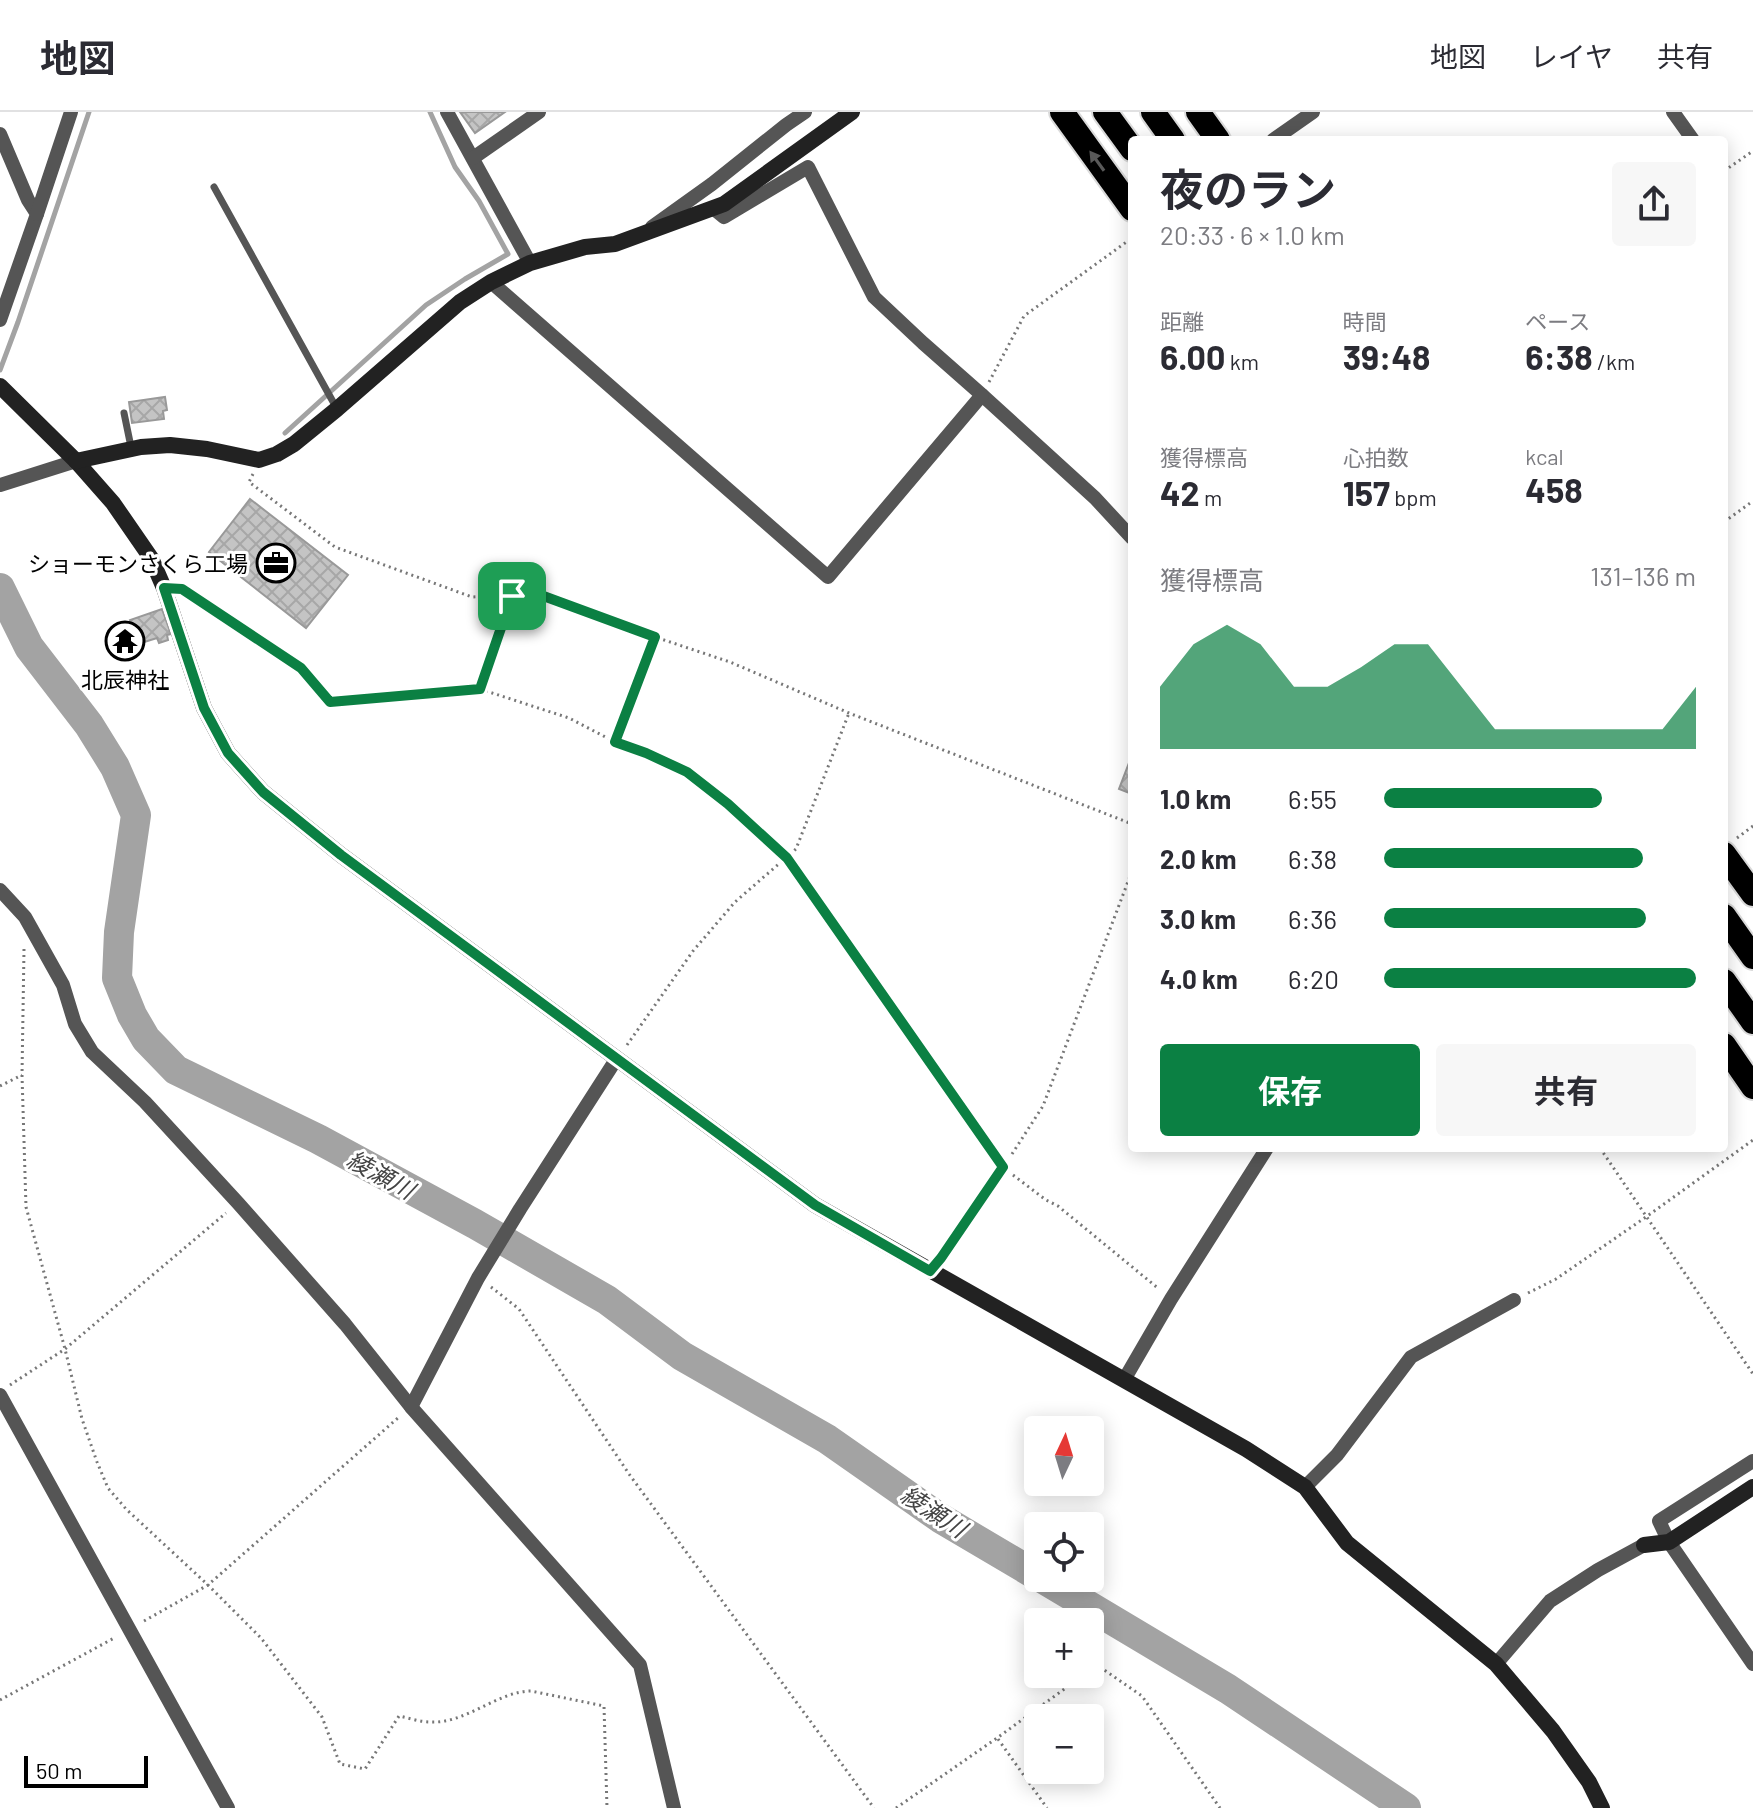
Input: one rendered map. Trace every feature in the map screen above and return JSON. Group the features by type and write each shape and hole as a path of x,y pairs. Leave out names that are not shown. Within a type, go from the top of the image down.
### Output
{"highway":[{"path":"1062,112 1128,203"},
{"path":"1105,112 1128,144"},
{"path":"1153,112 1170,136"},
{"path":"1198,112 1215,136"},
{"path":"1729,847 1753,894"},
{"path":"1728,922 1753,957"},
{"path":"1728,987 1753,1022"},
{"path":"1728,1051 1753,1087"}],"street":[{"path":"0,320 71,112"},
{"path":"447,112 530,263"},
{"path":"473,158 539,112"},
{"path":"638,236 805,112"},
{"path":"3,484 76,461 132,449 170,445 259,460 277,454 337,409 460,302 491,282 530,263 585,247 615,244 724,204 852,112"},
{"path":"1279,136 1313,112"},
{"path":"1673,112 1690,136"},
{"path":"0,134 37,214"},
{"path":"713,208 724,217 808,167 874,297 1095,498 1128,534"},
{"path":"491,282 828,577 982,395"},
{"path":"0,386 76,461 121,514 151,558 204,708 228,753 263,792 341,855 815,1205 1246,1449 1305,1487 1347,1543 1496,1664 1562,1744 1589,1782 1602,1808"},
{"path":"0,890 25,917 63,985 75,1024 92,1052 145,1102 238,1203 345,1324 411,1407 640,1665 674,1808"},
{"path":"411,1407 478,1278 617,1058"},
{"path":"1124,1380 1171,1299 1264,1152"},
{"path":"930,1271 1003,1167"},
{"path":"1305,1487 1337,1455 1411,1357 1514,1300"},
{"path":"0,1393 228,1808"},
{"path":"1753,1461 1659,1521 1669,1542 1753,1664"},
{"path":"1496,1664 1550,1601 1644,1545 1669,1542 1753,1487"}],"lane":[{"path":"214,187 337,409"},
{"path":"124,413 132,449"}],"path":[{"path":"1728,168 1753,151"},
{"path":"982,395 1024,316 1128,241"},
{"path":"259,460 249,482 335,547 472,597 538,594 730,662 849,713 1128,822"},
{"path":"1728,519 1753,501"},
{"path":"164,588 182,589 301,668 330,702 480,689 569,718 615,742 687,772 728,804 787,858 1003,1167 1058,1206 1171,1299"},
{"path":"480,689 512,596"},
{"path":"615,742 655,637"},
{"path":"617,1058 693,951 735,902 796,849 849,713"},
{"path":"1729,847 1753,826"},
{"path":"1003,1167 1043,1106 1128,882"},
{"path":"24,949 22,1075 26,1207 82,1419 108,1488 261,1638 322,1717 340,1764 365,1769 399,1716 430,1723 464,1716 519,1691 531,1691 604,1706 607,1808"},
{"path":"0,1086 22,1075"},
{"path":"1514,1300 1556,1279 1753,1140"},
{"path":"1603,1152 1753,1374"},
{"path":"0,1393 65,1349 238,1203"},
{"path":"478,1278 519,1309 629,1474 874,1808"},
{"path":"0,1700 208,1585 411,1407"},
{"path":"1104,1670 1142,1696 1220,1808"},
{"path":"896,1808 1066,1688"},
{"path":"997,1738 1047,1808"}],"building":[{"path":"460,112 505,112 475,133"},
{"path":"165,397 167,410 163,411 164,419 132,423 129,402"},
{"path":"250,499 348,575 306,628 209,552"},
{"path":"162,609 171,634 167,635 168,640 159,643 157,638 138,644 130,620"},
{"name":"北辰神社","path":"128,631 133,646 122,650 116,635"},
{"path":"1128,765 1128,792 1119,789"}],"waterway":[{"path":"0,370 89,112"},
{"path":"285,433 426,305 508,254 479,201 455,167 430,112"},
{"name":"綾瀬川","path":"0,588 29,647 89,725 115,767 136,815 119,932 117,978 146,1039 176,1070 318,1139 607,1300 682,1356 827,1439 940,1518 1024,1568"},
{"name":"綾瀬川","path":"1065,1592 1228,1689 1406,1808"}],"place":[{"name":"ショーモンさくら工場","path":"276,563"},
{"name":"北辰神社","path":"125,641"}],"route":[{"path":"164,588 182,589 301,668 330,702 480,689 512,596 538,594 655,637 615,742 687,772 728,804 787,858 1003,1167 930,1271 815,1205 341,855 263,792 228,753 204,708 164,588"}]}
